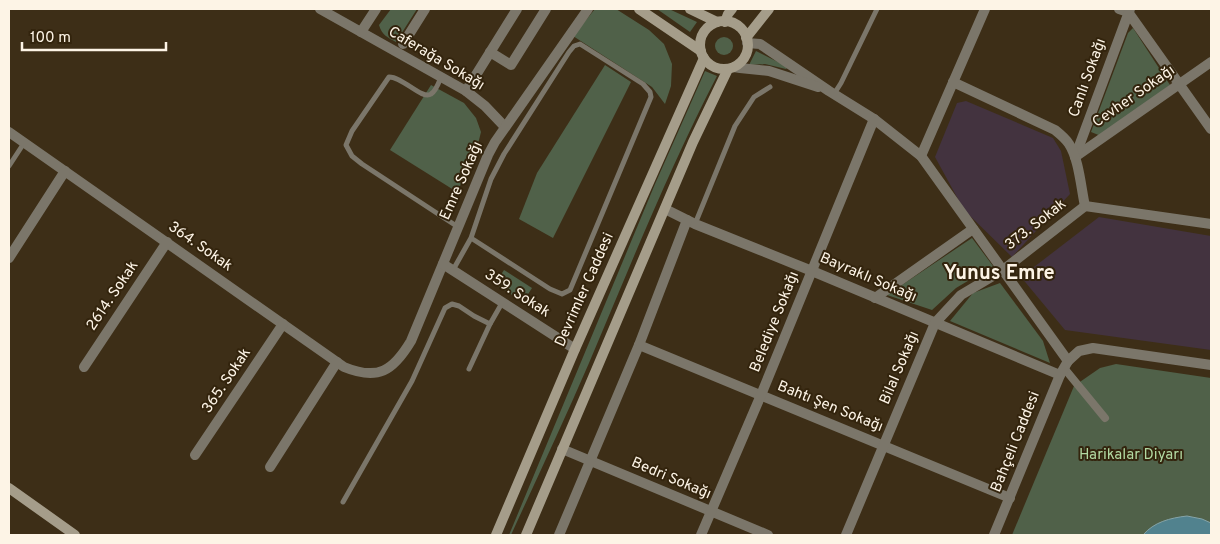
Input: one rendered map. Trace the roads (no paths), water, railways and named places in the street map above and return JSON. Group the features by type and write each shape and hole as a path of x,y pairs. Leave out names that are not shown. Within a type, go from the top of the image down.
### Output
{"main road":[{"path":"639,9 702,55 708,64 721,69 731,68 740,63 746,52 747,41 743,32 732,23 721,22 690,9"},
{"path":"702,55 700,44 705,30 710,25 721,22 732,9"},
{"path":"747,41 769,9"},
{"name":"Devrimler Caddesi","path":"496,535 702,55"},
{"path":"526,535 693,142 731,68"},
{"path":"9,488 75,535"}],"street":[{"name":"Caferağa Sokağı","path":"320,9 466,91 485,106 505,127"},
{"path":"361,32 376,9"},
{"path":"402,44 425,9"},
{"path":"466,91 517,9"},
{"path":"490,52 511,65 546,9"},
{"name":"Emre Sokağı","path":"379,372 388,368 396,361 411,341 488,155 505,127 588,9"},
{"path":"921,156 985,9"},
{"path":"1126,10 1211,129"},
{"name":"Canlı Sokağı","path":"1075,157 1126,10"},
{"path":"747,41 760,44 874,119 921,156 1003,270 1064,368 1105,418"},
{"name":"Cevher Sokağı","path":"1075,157 1211,62"},
{"path":"731,68 768,70 832,92"},
{"path":"953,82 1055,130 1069,144 1075,157 1085,206 1211,224"},
{"name":"Belediye Sokağı","path":"701,535 761,395 874,119"},
{"name":"364. Sokak","path":"9,132 344,367 370,374 379,372"},
{"path":"9,258 65,171"},
{"name":"373. Sokak","path":"935,323 961,294 1003,270 1085,206"},
{"name":"Bayraklı Sokağı","path":"664,209 691,222 935,323 1064,368"},
{"path":"559,535 691,222"},
{"path":"875,298 973,228"},
{"name":"2614. Sokak","path":"84,366 167,242"},
{"name":"359. Sokak","path":"443,264 575,349"},
{"name":"Bilal Sokağı","path":"846,535 935,323"},
{"name":"365. Sokak","path":"195,455 283,324"},
{"name":"Bahtı Şen Sokağı","path":"639,345 1010,498"},
{"path":"1064,368 1079,351 1094,348 1211,365"},
{"path":"270,468 337,362"},
{"name":"Bahçeli Caddesi","path":"994,535 1064,368"},
{"name":"Bedri Sokağı","path":"562,449 768,535"}],"lane":[{"path":"832,92 841,83 877,9"},
{"path":"453,270 471,238 491,178 504,154 574,46 580,44 643,84 650,92 651,97 570,290 562,294 550,289 471,238"},
{"path":"441,77 433,93 428,96 423,95 395,76 388,76 352,131 346,145 352,156 362,164 458,227"},
{"path":"691,222 735,126 754,97 770,87"},
{"path":"9,166 24,143"},
{"path":"469,369 490,324 503,302"},
{"path":"343,502 412,381 445,308 452,304 459,306 490,324"}],"water":[{"path":"1187,516 1211,523 1211,535 1143,535 1163,521"}],"district":[{"name":"Yunus Emre","path":"999,274"}],"park label":[{"name":"Harikalar Diyarı","path":"1131,455"}]}
